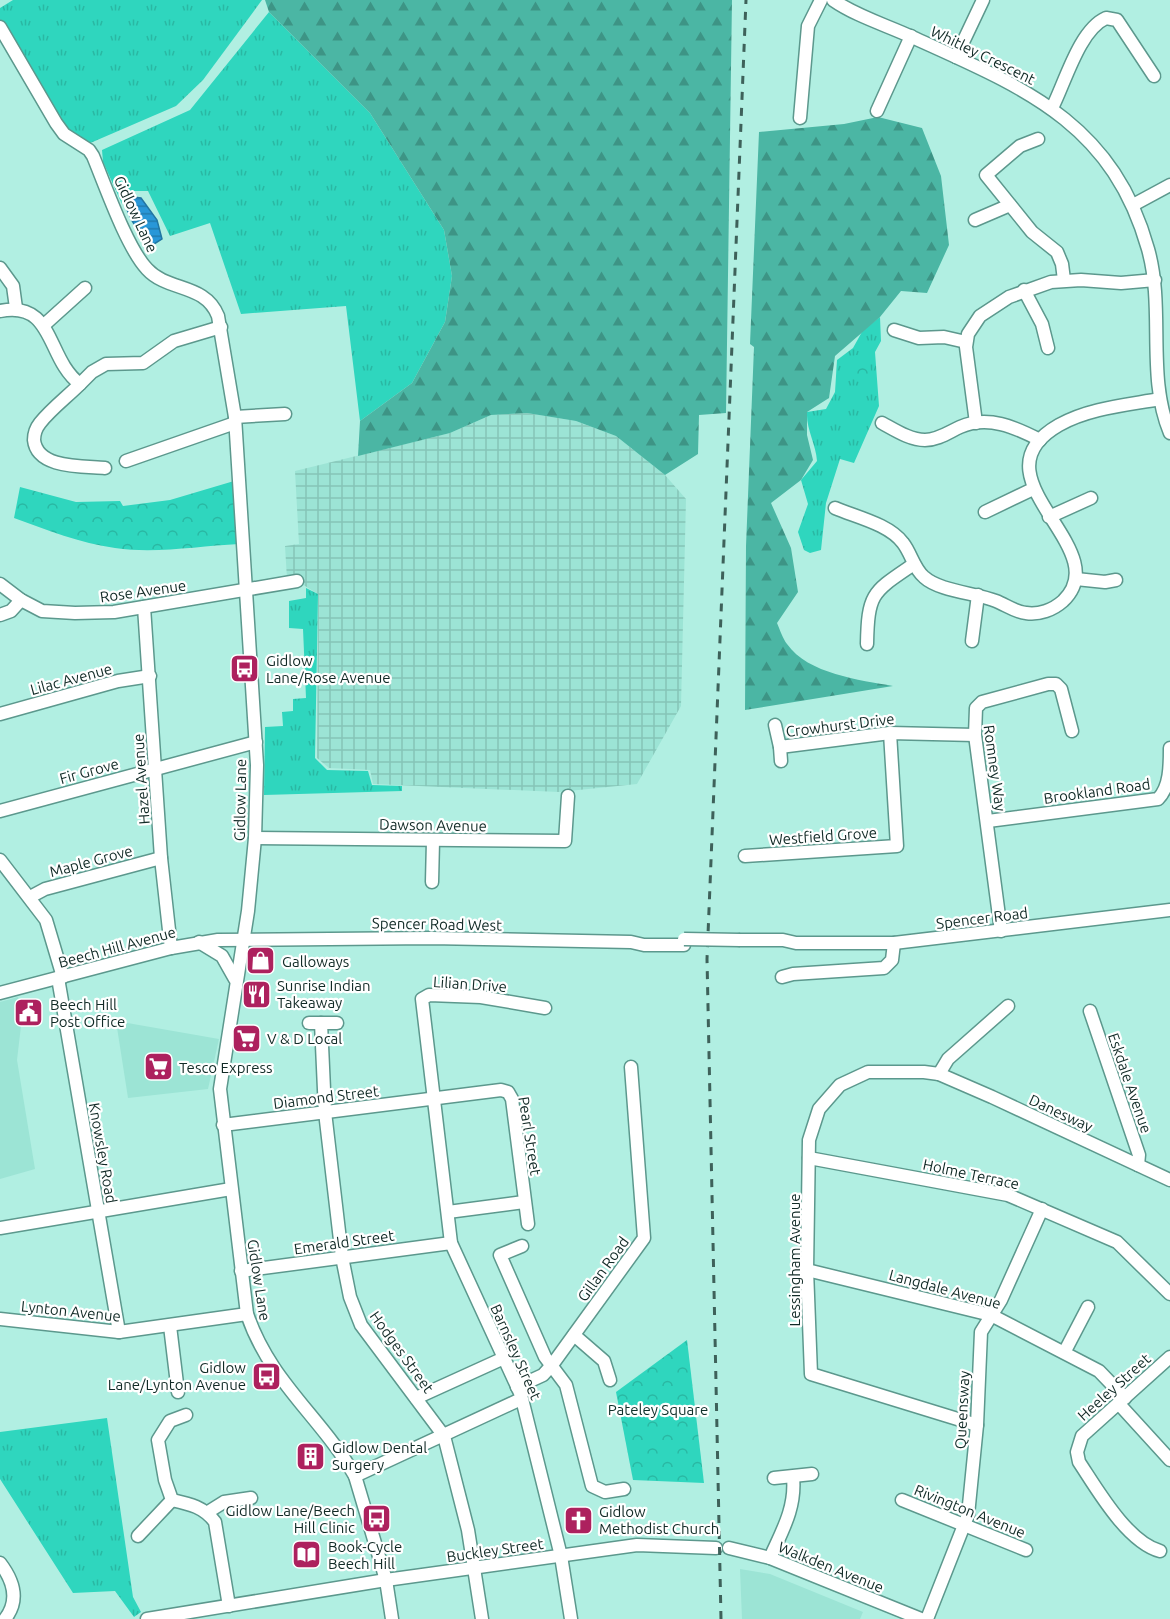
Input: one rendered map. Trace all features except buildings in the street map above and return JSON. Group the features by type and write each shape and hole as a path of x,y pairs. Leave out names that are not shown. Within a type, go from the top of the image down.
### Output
{"street":[{"path":"800,118 808,26 821,0"},
{"name":"Whitley Crescent","path":"833,0 1023,89 1052,108 1094,146 1122,184 1145,237 1155,280 1160,399 1170,434"},
{"path":"956,57 982,0"},
{"path":"1052,108 1075,57 1099,22 1106,18 1117,20 1154,76"},
{"name":"Gidlow Lane","path":"0,27 56,123 64,134 89,150 93,156 142,264 158,278 208,299 214,307 221,327 235,420 256,742 255,838 221,1076 223,1125 241,1271 247,1314 261,1349 279,1379 346,1460 355,1476 386,1580 392,1619"},
{"path":"893,108 879,106 911,36"},
{"path":"1038,139 1020,146 986,175 1038,238 1057,252 1062,264 1064,280"},
{"path":"1133,205 1170,185"},
{"path":"975,220 1010,205"},
{"path":"0,268 13,286 16,308"},
{"path":"976,423 966,342 971,327 980,316 1024,290 1064,280 1121,283 1155,280"},
{"path":"44,326 85,288"},
{"path":"1024,290 1052,348 1050,361"},
{"path":"0,311 16,308 32,313 44,326 55,353 80,384"},
{"path":"105,468 52,461 39,455 35,446 34,434 39,423 92,372 105,364 143,363 174,341 221,327"},
{"path":"892,330 919,338 944,337 966,342"},
{"path":"835,508 848,520 896,535 905,545 922,576 934,585 978,595 1020,612 1043,612 1052,609 1066,598 1076,579 1074,554 1049,517 1034,489 1030,476 1032,456 1040,440 1059,425 1099,410 1160,399"},
{"path":"126,461 235,420 285,415"},
{"path":"882,423 892,435 925,440 976,423 1011,426 1040,440"},
{"path":"985,512 1034,489"},
{"path":"1049,517 1093,497"},
{"path":"864,636 869,607 879,588 914,564"},
{"path":"1076,579 1104,582 1120,580"},
{"name":"Rose Avenue","path":"0,584 21,600 42,611 94,613 144,607 297,581"},
{"path":"972,641 978,595"},
{"path":"0,615 11,611 21,600"},
{"name":"Hazel Avenue","path":"144,607 161,858 171,948"},
{"name":"Lilac Avenue","path":"0,714 118,681 150,676"},
{"name":"Romney Way","path":"1000,931 974,716 982,702 1048,684 1056,684 1061,689 1072,731"},
{"name":"Crowhurst Drive","path":"775,725 781,761"},
{"name":"Crowhurst Drive","path":"780,747 890,733 975,735"},
{"name":"Westfield Grove","path":"745,856 897,846 890,733"},
{"name":"Fir Grove","path":"0,811 256,742"},
{"name":"Brookland Road","path":"988,821 1158,799 1165,793 1169,784 1170,748"},
{"name":"Dawson Avenue","path":"255,838 565,841 568,796"},
{"path":"432,882 433,841"},
{"name":"Maple Grove","path":"30,897 45,889 161,858"},
{"name":"Knowsley Road","path":"0,860 30,897 50,930 119,1332"},
{"name":"Spencer Road","path":"739,943 783,946 796,943 894,943 1170,910"},
{"name":"Spencer Road West","path":"242,939 631,942 644,945 684,942 739,943"},
{"name":"Beech Hill Avenue","path":"3,990 60,978 171,948 200,942 242,939"},
{"path":"200,942 222,956 235,980"},
{"path":"782,977 793,974 884,968 892,960 894,943"},
{"name":"Lilian Drive","path":"434,1100 423,1010 425,996 481,997 545,1008"},
{"path":"939,1074 948,1059 1008,1006"},
{"name":"Eskdale Avenue","path":"1090,1011 1139,1155 1138,1165"},
{"name":"Hodges Street","path":"337,1023 315,1023 342,1257 350,1297 361,1325 444,1436 474,1568 482,1619"},
{"name":"Gillan Road","path":"355,1476 444,1436 519,1393 543,1374 552,1365 644,1238 631,1067"},
{"name":"Lessingham Avenue","path":"939,1074 868,1072 840,1085 824,1102 813,1123 809,1158 807,1270 811,1374 977,1425"},
{"name":"Danesway","path":"939,1074 1170,1180"},
{"name":"Pearl Street","path":"434,1100 501,1090 508,1092 512,1099 528,1224"},
{"name":"Diamond Street","path":"223,1125 434,1100"},
{"name":"Barnsley Street","path":"434,1100 451,1243 519,1393 561,1556 571,1619"},
{"name":"Holme Terrace","path":"809,1158 1008,1195 1123,1246 1170,1294"},
{"path":"0,1228 231,1189"},
{"path":"448,1212 524,1202"},
{"name":"Queensway","path":"927,1619 968,1515 977,1425 981,1332 992,1315 1042,1209"},
{"name":"Emerald Street","path":"241,1271 451,1243"},
{"path":"522,1246 500,1256 545,1357 566,1385 592,1486 605,1492 624,1490"},
{"name":"Langdale Avenue","path":"807,1270 992,1315 1065,1352 1099,1371 1170,1460"},
{"path":"1065,1352 1088,1307"},
{"name":"Lynton Avenue","path":"0,1319 119,1332 247,1314"},
{"path":"170,1326 177,1392"},
{"path":"574,1335 604,1361 610,1380"},
{"path":"416,1398 504,1358"},
{"name":"Heeley Street","path":"1160,1551 1134,1534 1114,1514 1079,1462 1077,1452 1082,1436 1168,1363"},
{"path":"171,1500 158,1440 169,1418 186,1415"},
{"path":"774,1478 812,1474"},
{"path":"770,1558 791,1511 794,1497 792,1476"},
{"path":"208,1512 224,1502 242,1496"},
{"path":"171,1500 190,1503 208,1512 215,1522 229,1606"},
{"path":"138,1536 171,1500"},
{"name":"Rivington Avenue","path":"902,1500 1026,1550"},
{"name":"Buckley Street","path":"147,1619 386,1580 657,1544 716,1548"},
{"name":"Walkden Avenue","path":"729,1548 770,1558 921,1619"},
{"path":"0,1563 9,1575 13,1588 14,1601 5,1619"}],"shaded area":[{"path":"527,413 576,421 616,436 665,475 686,499 681,706 637,784 559,792 373,784 370,770 329,768 317,758 318,594 297,581 287,579 285,546 299,544 295,471 450,433 491,415"},
{"path":"18,997 23,1009 17,1060 35,1169 0,1179 0,1002"},
{"path":"116,1021 219,1039 208,1089 128,1098"},
{"path":"740,1569 770,1574 863,1612 860,1619 742,1619"}],"green space":[{"path":"13,0 262,0 203,80 176,106 88,144 76,140 64,125 0,20 0,8"},
{"path":"265,0 732,0 726,413 699,415 698,454 665,475 616,436 576,421 527,413 491,415 450,433 358,456 360,421 412,383 445,322 452,276 444,230 370,113 269,12"},
{"path":"269,12 370,113 444,230 452,276 445,322 412,383 360,421 346,306 241,314 210,223 170,236 148,191 126,191 122,204 103,162 102,150 190,110"},
{"path":"878,117 922,128 941,176 949,245 927,293 901,291 880,317 835,356 829,398 807,412 807,435 813,460 801,480 771,503 791,548 798,592 777,623 786,642 796,654 821,669 850,678 893,686 745,710 746,546 754,347 750,344 759,132 844,124"},
{"path":"880,317 881,341 875,352 879,406 854,463 840,459 826,503 821,550 810,553 804,550 798,532 808,504 801,480 817,461 807,412 826,409 835,392 837,360 853,348 863,330"},
{"path":"855,355 868,356 872,378 858,382 854,379 851,364"},
{"path":"234,481 239,544 130,550 76,539 14,518 20,487 76,502 120,501 123,506 170,500"},
{"path":"306,588 318,594 315,758 327,770 368,771 372,785 402,786 402,791 264,795 265,727 283,726 282,712 293,711 293,699 306,698 303,629 289,628 289,601 306,598"},
{"name":"Pateley Square","path":"687,1340 704,1483 633,1480 616,1392"},
{"path":"107,1418 133,1597 141,1612 134,1617 115,1591 73,1593 0,1479 0,1432"}],"water":[{"path":"133,197 141,198 157,220 162,239 151,246 130,218 126,206"}],"railway":[{"path":"721,1619 707,959 746,0"}],"place":[{"name":"Gidlow Lane/Rose Avenue","path":"245,669"},
{"name":"Galloways","path":"261,961"},
{"name":"Sunrise Indian Takeaway","path":"256,994"},
{"name":"Beech Hill Post Office","path":"29,1013"},
{"name":"V & D Local","path":"246,1038"},
{"name":"Tesco Express","path":"158,1067"},
{"name":"Gidlow Lane/Lynton Avenue","path":"267,1376"},
{"name":"Gidlow Dental Surgery","path":"311,1456"},
{"name":"Gidlow Lane/Beech Hill Clinic","path":"376,1519"},
{"name":"Gidlow Methodist Church","path":"578,1520"},
{"name":"Book-Cycle Beech Hill","path":"307,1555"}]}
